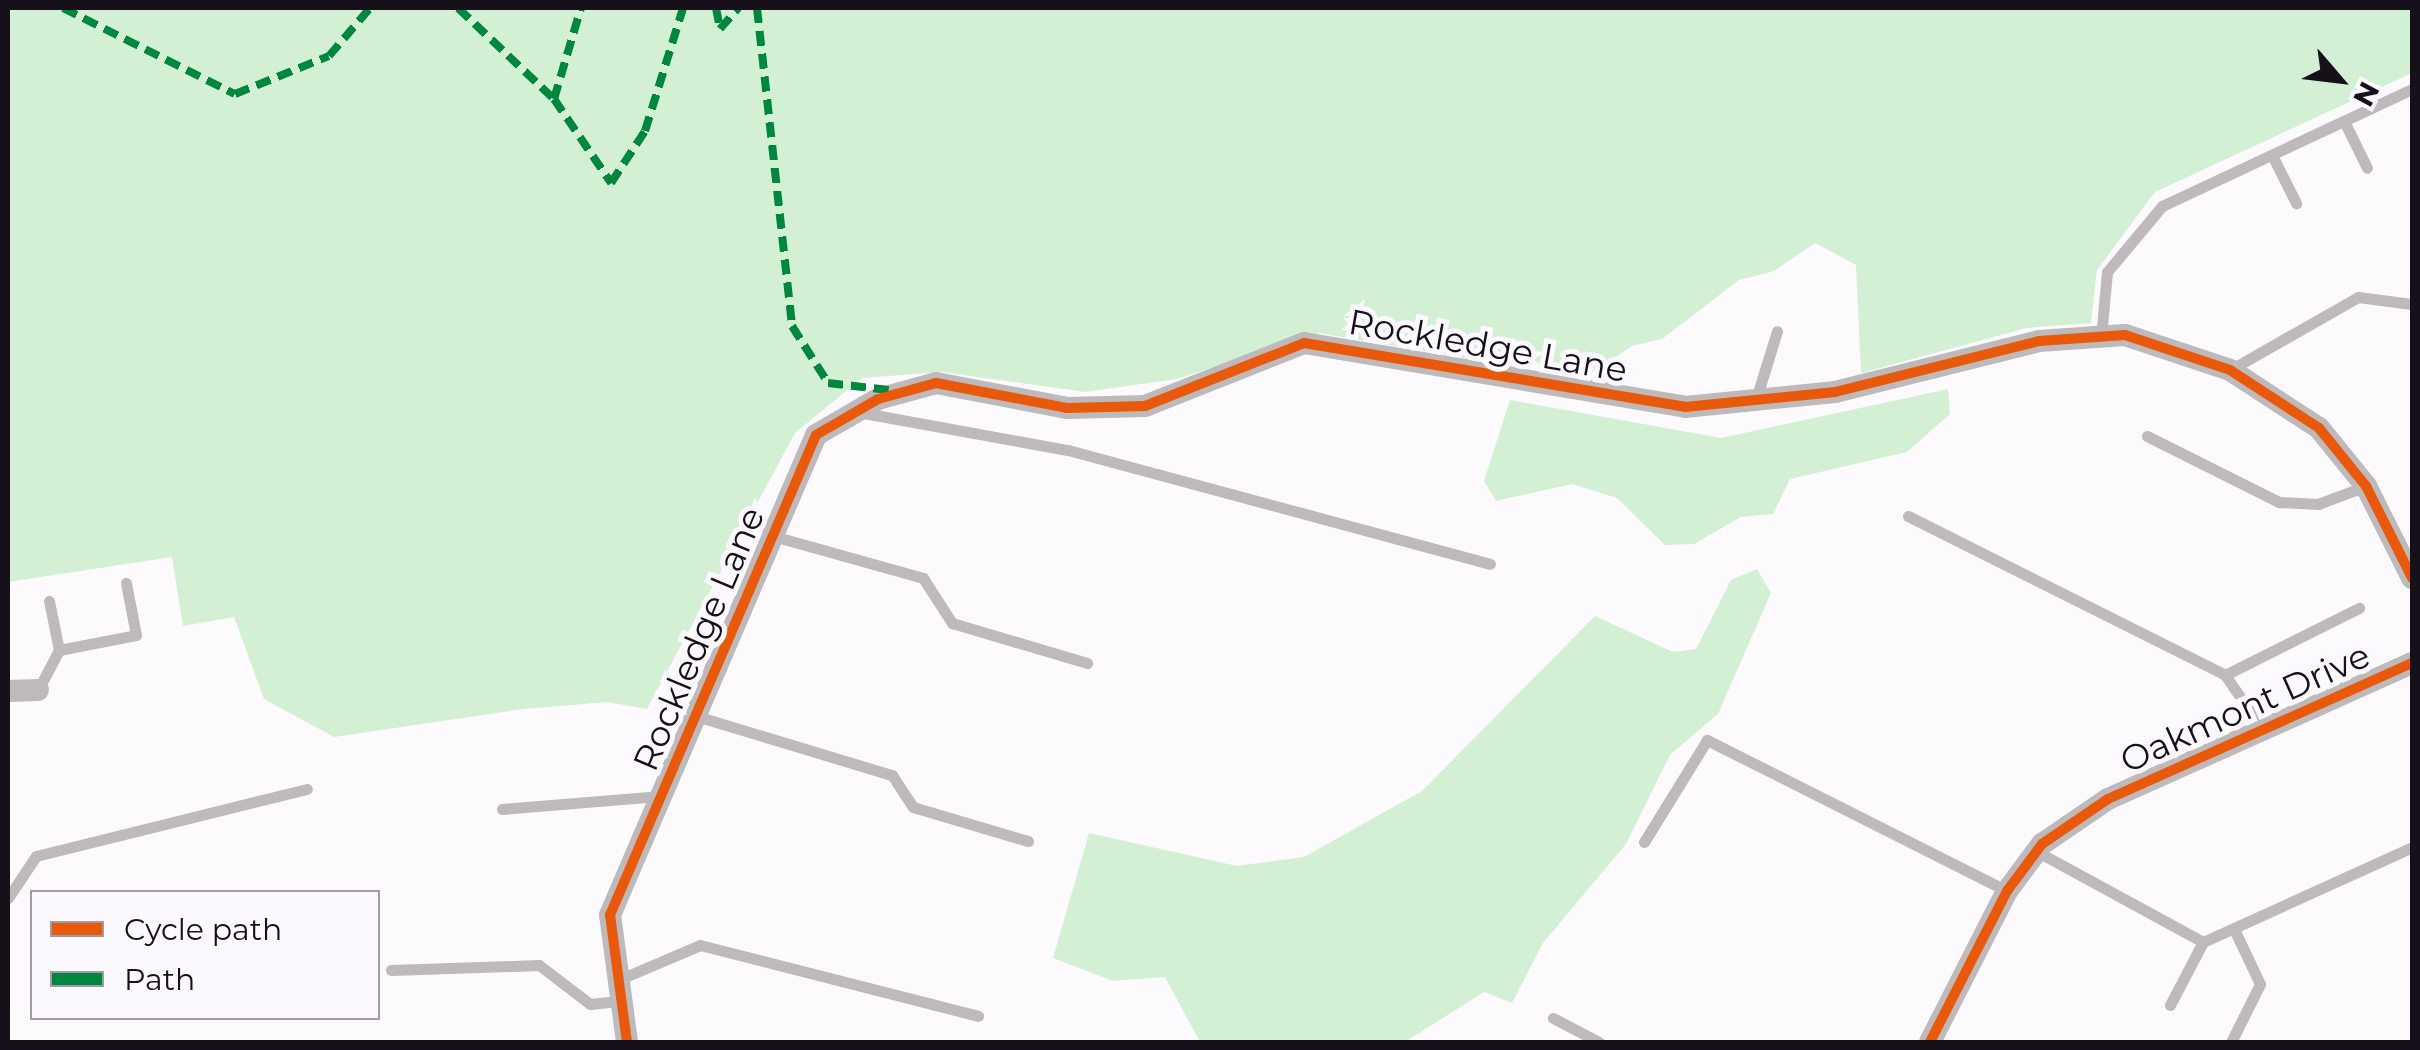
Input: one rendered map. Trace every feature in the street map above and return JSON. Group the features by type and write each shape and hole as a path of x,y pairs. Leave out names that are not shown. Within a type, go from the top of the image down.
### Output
{"street":[{"name":"Rockledge Lane","path":"627,1042 610,915 816,436 856,412 936,383 1067,408 1145,406 1304,343 1685,407 1756,400 2125,334 2230,370 2320,428 2366,486 2412,578"},
{"name":"Oakmont Drive","path":"1930,1042 2007,891 2035,850 2108,799 2412,663"},
{"path":"8,691 38,690"}],"lane":[{"path":"2101,337 2107,272 2162,206 2412,90"},
{"path":"2344,121 2367,168"},
{"path":"2272,155 2296,203"},
{"path":"2230,370 2358,297 2412,304"},
{"path":"1756,400 1777,331"},
{"path":"856,412 1068,450 1490,564"},
{"path":"2147,436 2279,502 2318,504 2366,486"},
{"path":"1908,516 2225,674 2264,730"},
{"path":"773,536 923,578 952,623 1087,663"},
{"path":"59,650 136,635 126,583"},
{"path":"38,690 59,650 49,601"},
{"path":"2225,674 2359,608"},
{"path":"696,716 892,775 914,806 1028,841"},
{"path":"1644,842 1707,740 2007,891"},
{"path":"8,898 36,856 308,789"},
{"path":"502,809 661,796"},
{"path":"2170,1005 2204,942 2412,847"},
{"path":"2035,850 2204,942"},
{"path":"2230,1042 2260,984 2234,929"},
{"path":"391,970 539,966 590,1004 700,945 978,1016"},
{"path":"1553,1018 1600,1042"}],"green space":[{"path":"8,8 2412,8 2412,73 2155,192 2097,270 2091,323 2027,328 1861,373 1856,265 1815,243 1774,271 1739,280 1662,339 1632,346 1578,382 1535,361 1521,368 1319,333 1177,379 1085,392 942,372 862,378 795,433 647,709 607,702 524,709 334,737 264,699 234,617 183,626 172,557 8,582"},
{"path":"1948,389 1950,414 1907,452 1790,479 1773,514 1741,517 1694,544 1665,545 1617,498 1572,484 1496,501 1484,481 1510,400 1721,438"},
{"path":"1757,569 1771,593 1718,714 1670,755 1626,844 1543,943 1512,1003 1484,992 1405,1042 1200,1042 1165,977 1113,981 1053,958 1089,833 1237,866 1304,857 1422,791 1595,616 1673,652 1696,649 1731,580"}],"marked path":[{"path":"63,8 235,94 329,56 370,8"},
{"path":"458,8 554,99 581,8"},
{"path":"554,99 611,183 645,131 683,8"},
{"path":"716,8 720,29 738,8"},
{"path":"757,8 792,326 828,383 889,390"}],"cycle path":[{"path":"627,1042 610,915 816,435 878,399 936,383 1067,408 1145,406 1304,343 1685,407 1835,392 2039,341 2125,335 2230,370 2319,428 2366,486 2412,578"},
{"path":"1930,1042 2007,891 2042,844 2108,799 2412,663"}]}
